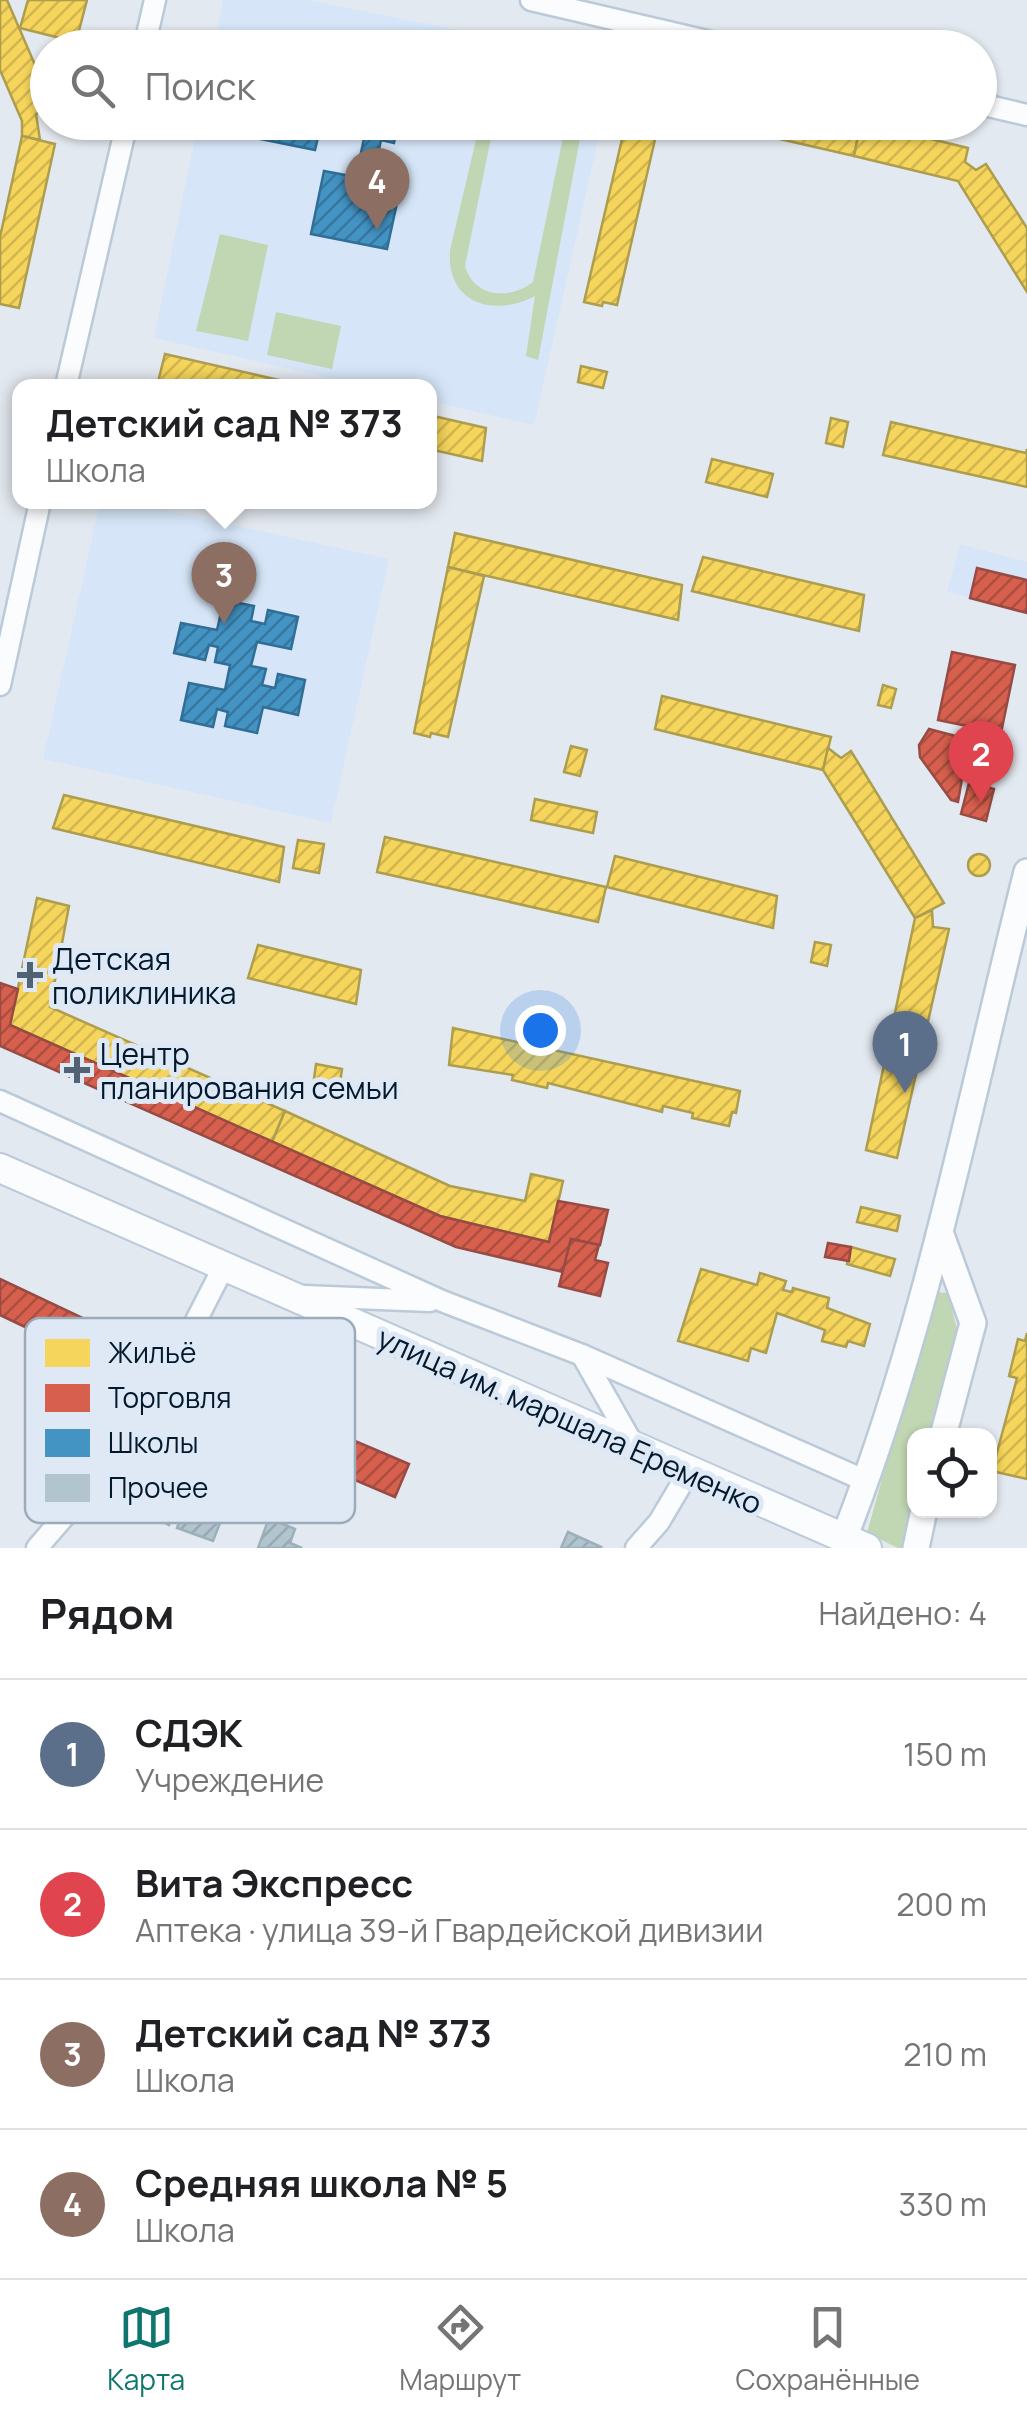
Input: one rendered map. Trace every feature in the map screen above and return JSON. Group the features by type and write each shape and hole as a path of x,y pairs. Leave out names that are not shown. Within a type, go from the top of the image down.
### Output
{"highway":[{"name":"улица им. маршала Еременко","path":"1,1171 338,1318"},
{"name":"улица им. маршала Еременко","path":"355,1326 856,1543"}],"main road":[{"path":"856,1543 866,1482 940,1232 1027,872"},
{"path":"940,1232 974,1324 945,1428"},
{"path":"916,1548 922,1518"}],"street":[{"path":"148,30 155,0"},
{"path":"532,0 660,30"},
{"path":"997,108 1027,114"},
{"path":"68,379 123,140"},
{"path":"0,685 38,509"},
{"path":"0,1101 442,1301 582,1355 866,1482"},
{"path":"197,1318 223,1268"},
{"path":"286,1295 442,1301"},
{"path":"582,1355 636,1450"},
{"path":"636,1548 660,1522 688,1473"},
{"path":"37,1548 59,1523"}],"shaded area":[{"path":"223,0 308,0 458,30 217,30"},
{"path":"195,140 598,140 534,425 437,403 437,379 335,379 154,338"},
{"path":"98,509 160,509 389,559 331,823 43,759"},
{"path":"960,544 1027,562 1027,579 979,567 970,598 947,592"}],"green space":[{"path":"476,140 491,140 465,266 476,285 494,293 514,292 533,282 562,140 580,140 538,360 526,356 535,296 504,305 476,302 456,283 450,250"},
{"path":"220,234 268,245 248,341 196,331"},
{"path":"276,312 341,326 332,369 267,355"},
{"path":"934,1292 948,1293 958,1333 933,1428 907,1428 910,1518 902,1548 867,1533"}],"building: Жильё":[{"path":"0,0 7,0 30,53 30,138 22,136 22,121 0,70"},
{"path":"28,0 87,0 79,30 20,28"},
{"path":"22,136 55,144 19,308 0,304 0,237"},
{"path":"622,140 655,140 617,305 584,302"},
{"path":"784,140 857,140 854,156"},
{"path":"857,140 935,140 968,148 965,162 976,170 986,164 1027,228 1027,292 958,181 854,156"},
{"path":"165,354 274,379 159,379"},
{"path":"581,366 607,372 603,388 578,382"},
{"path":"437,417 486,428 482,461 437,451"},
{"path":"831,418 848,422 843,447 826,443"},
{"path":"891,422 1026,453 1027,449 1027,487 883,455"},
{"path":"712,459 773,474 767,497 706,482"},
{"path":"455,533 682,585 678,620 448,567"},
{"path":"703,557 864,595 859,631 692,591"},
{"path":"448,567 484,576 448,737 431,733 430,737 414,733"},
{"path":"883,685 896,689 891,708 878,705"},
{"path":"662,696 831,737 823,770 655,729"},
{"path":"571,746 587,750 580,776 564,772"},
{"path":"828,748 841,758 851,751 944,903 915,918 823,770"},
{"path":"990,749 1003,753 995,778 983,775"},
{"path":"64,795 284,847 279,882 53,828"},
{"path":"535,799 597,812 593,833 531,820"},
{"path":"385,837 606,887 598,922 377,872"},
{"path":"298,840 324,844 319,873 293,868"},
{"path":"975,854 983,854 990,865 983,876 975,876 968,869 968,861"},
{"path":"615,856 777,896 773,928 607,887"},
{"path":"37,898 69,906 50,1007 285,1111 272,1142 10,1025"},
{"path":"932,910 933,927 949,929 897,1158 866,1150 915,918"},
{"path":"815,942 831,945 827,966 811,962"},
{"path":"258,945 361,970 356,1004 248,978"},
{"path":"453,1028 740,1091 736,1113 732,1112 729,1126 692,1118 693,1113 663,1106 662,1112 548,1083 547,1088 512,1080 513,1075 449,1065"},
{"path":"316,1064 342,1069 340,1083 314,1079"},
{"path":"285,1111 450,1186 525,1201 531,1174 563,1181 549,1242 440,1216 272,1142"},
{"path":"289,1150 308,1158 299,1177 280,1168"},
{"path":"861,1207 900,1216 897,1231 857,1222"},
{"path":"851,1247 895,1259 890,1276 847,1264"},
{"path":"701,1269 757,1285 760,1273 786,1281 783,1290 792,1292 793,1288 829,1298 827,1308 870,1324 864,1346 848,1341 846,1347 822,1341 825,1330 777,1313 766,1353 751,1348 748,1361 678,1341"},
{"path":"1027,1333 1027,1479 997,1472 997,1452 1017,1378 1009,1376 1018,1339 1025,1341"}],"building: Торговля":[{"path":"977,568 1027,580 1027,613 970,598"},
{"path":"952,652 1015,665 1001,733 938,720"},
{"path":"929,729 982,743 974,777 963,773 958,802 951,800 920,757 919,745"},
{"path":"969,783 994,789 986,821 961,814"},
{"path":"0,983 18,989 10,1025 440,1216 549,1242 558,1201 608,1210 600,1245 571,1239 563,1272 456,1247 0,1046"},
{"path":"571,1239 599,1245 595,1260 608,1263 600,1296 559,1286"},
{"path":"828,1243 851,1247 849,1261 825,1257"},
{"path":"0,1279 83,1318 25,1318 25,1327 0,1315"},
{"path":"355,1441 409,1464 395,1497 355,1480"}],"building: Школы":[{"path":"266,140 317,140 315,150"},
{"path":"364,140 381,140 372,183 400,189 387,249 311,234 324,171 356,177"},
{"path":"224,600 254,606 251,621 265,624 268,610 298,617 291,649 257,642 251,666 266,669 262,685 275,688 278,674 305,680 298,715 263,707 257,733 225,726 228,712 217,709 213,727 181,720 189,683 225,690 230,665 215,662 218,647 209,645 205,660 174,653 181,623 217,630"}],"building: Прочее":[{"path":"179,1523 220,1523 213,1541 177,1528"},
{"path":"267,1523 281,1523 295,1529 290,1543 302,1548 258,1548"},
{"path":"568,1532 601,1547 561,1548"}],"place":[{"name":"Средняя школа № 5","path":"377,230"},
{"name":"Детский сад № 373","path":"224,624"},
{"name":"Вита Экспресс","path":"981,803"},
{"name":"Детская поликлиника","path":"30,975"},
{"name":"Центр планирования семьи","path":"77,1070"},
{"name":"СДЭК","path":"905,1093"}]}
